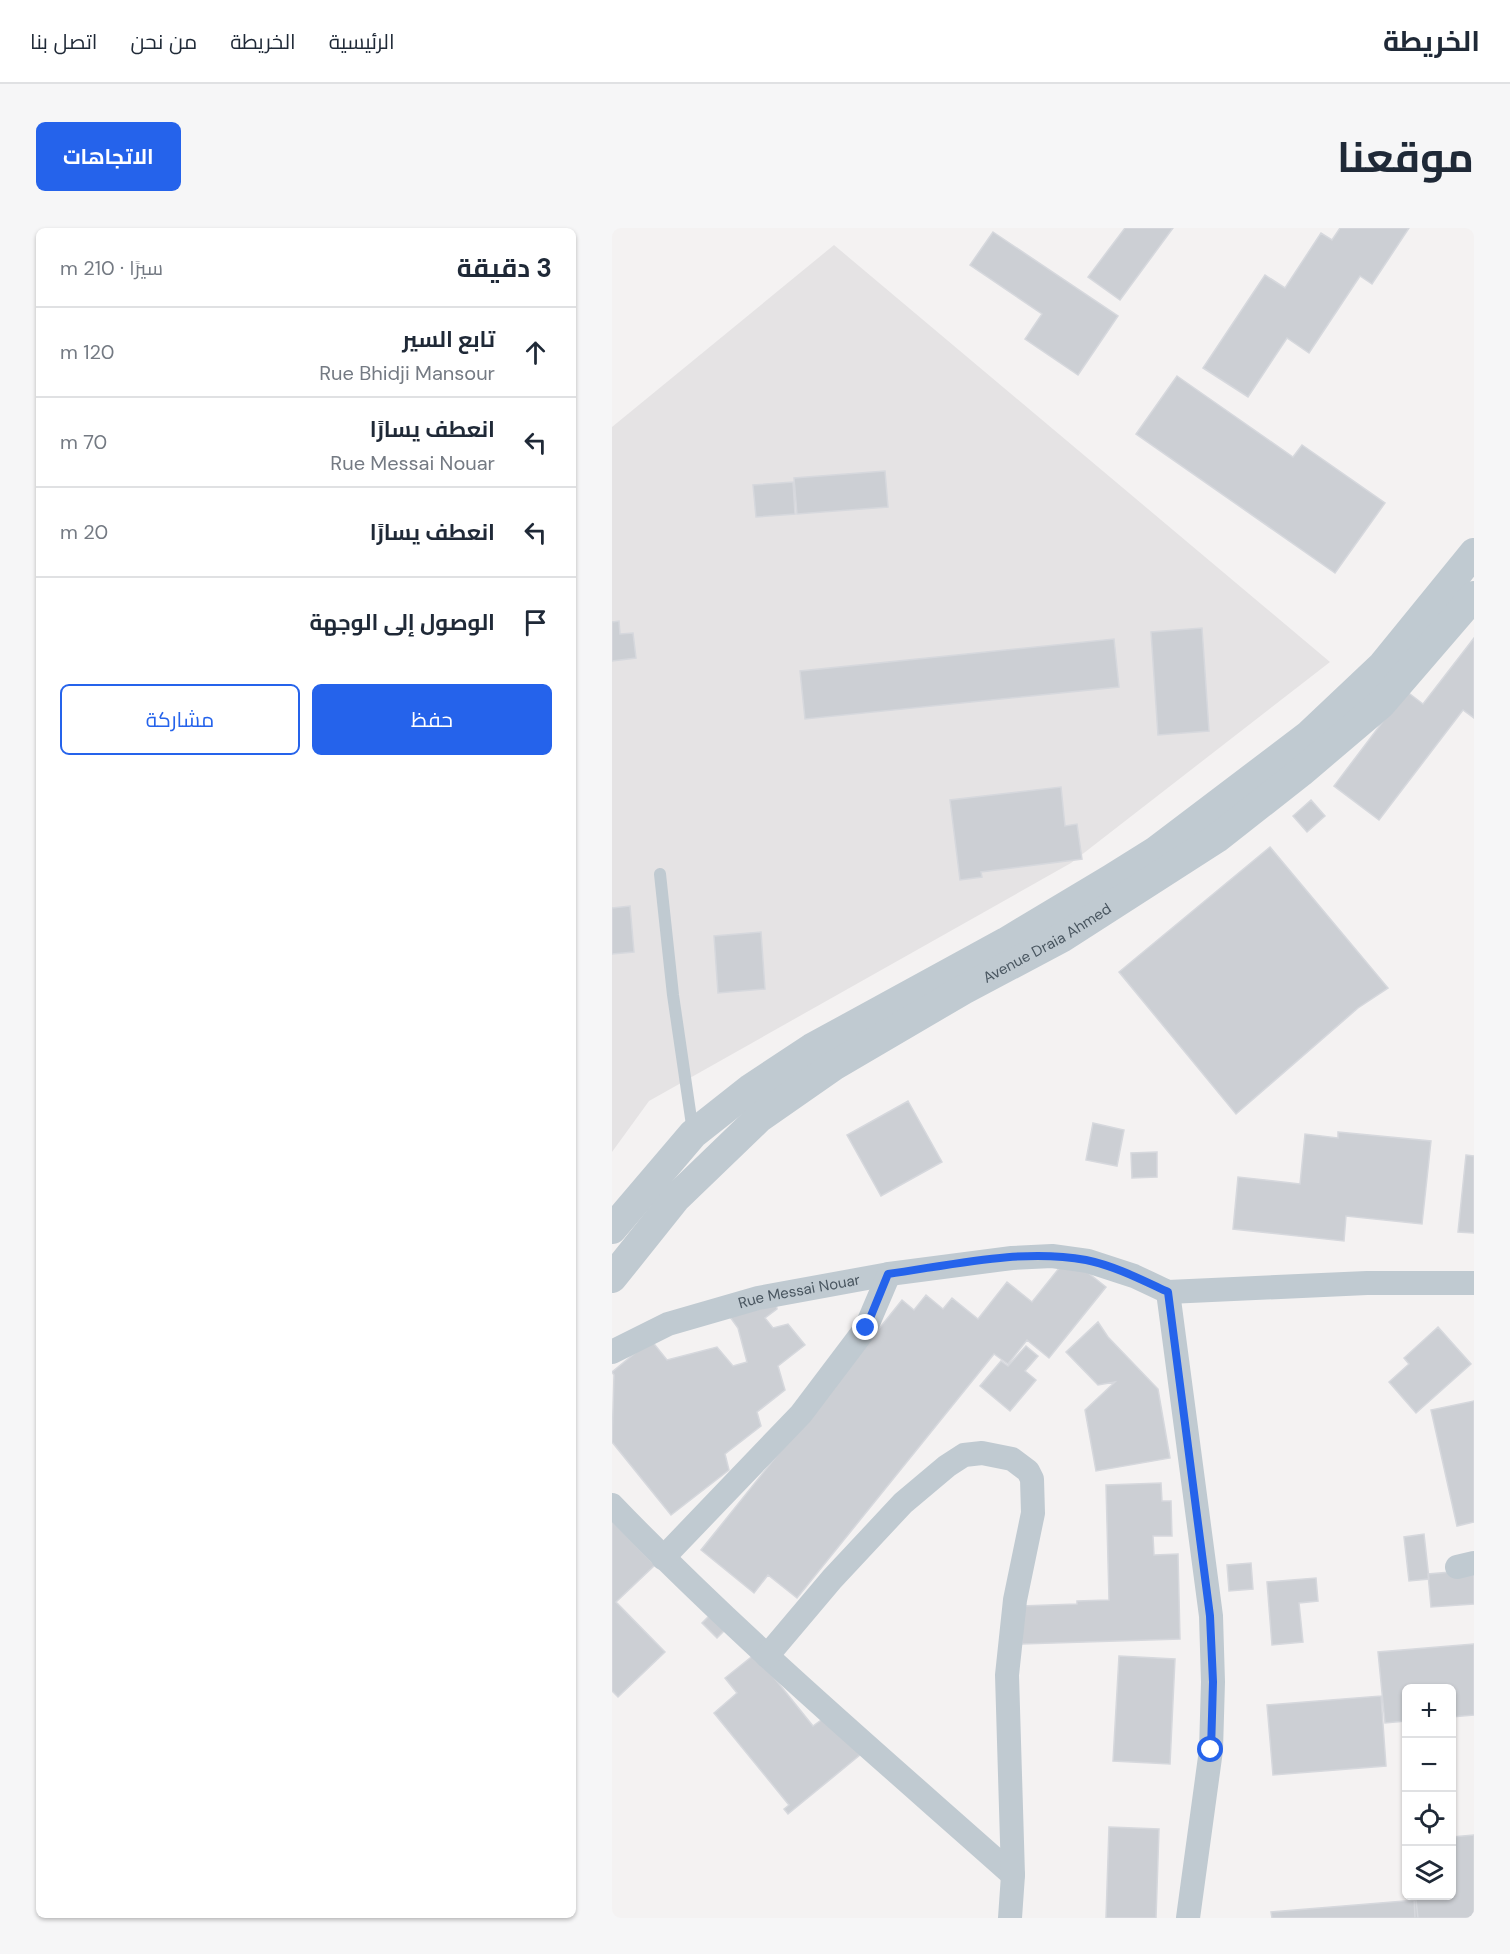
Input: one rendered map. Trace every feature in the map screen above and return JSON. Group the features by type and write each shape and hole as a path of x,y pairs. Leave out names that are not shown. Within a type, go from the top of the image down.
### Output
{"street":[{"name":"Avenue Draia Ahmed","path":"612,1278 676,1198 759,1118 957,981 1156,851 1309,735 1382,666 1474,554"},
{"name":"Avenue Draia Ahmed","path":"612,1229 693,1134 750,1089 812,1048 1103,912 1154,881 1241,819 1381,704 1474,596"},
{"name":"Rue Messai Nouar","path":"612,1352 668,1324 715,1309 888,1274 976,1262 1052,1256 1088,1261 1134,1276 1168,1292"},
{"path":"663,1558 801,1414 866,1328 888,1274"},
{"path":"1188,1918 1211,1750 1213,1682 1210,1616 1168,1292 1366,1282 1474,1284"},
{"path":"767,1656 832,1579 903,1503 947,1466 964,1455 982,1453 1012,1459 1028,1471 1032,1479 1034,1513 1015,1600 1007,1675 1013,1875 1010,1918"},
{"path":"612,1505 663,1558 767,1656 1013,1875"}],"lane":[{"path":"660,874 673,995 693,1134"}],"shaded area":[{"path":"834,245 1330,662 1071,863 649,1101 612,1152 612,427"}],"building":[{"path":"1125,228 1173,228 1120,300 1088,277"},
{"path":"1340,228 1409,228 1372,284 1360,276 1309,353 1287,338 1248,397 1203,368 1265,275 1285,288 1321,233 1332,240"},
{"path":"993,232 1118,316 1078,375 1025,339 1042,314 970,265"},
{"path":"1177,376 1293,457 1302,445 1385,503 1335,573 1136,434"},
{"path":"885,471 888,507 797,514 794,478"},
{"path":"793,482 795,514 756,517 753,485"},
{"path":"619,621 620,634 633,633 636,658 612,661 612,622"},
{"path":"1202,628 1209,731 1158,735 1151,632"},
{"path":"1474,638 1474,718 1463,710 1379,820 1334,786 1406,691 1423,704"},
{"path":"1114,639 1119,687 805,719 800,671"},
{"path":"1061,787 1065,826 1077,824 1082,859 981,872 982,877 960,880 950,800"},
{"path":"1311,800 1325,816 1307,832 1293,816"},
{"path":"1270,847 1388,988 1358,1008 1236,1114 1119,972"},
{"path":"630,906 634,952 612,954 612,908"},
{"path":"761,932 765,989 718,993 714,936"},
{"path":"908,1101 942,1162 881,1196 847,1135"},
{"path":"1093,1123 1124,1130 1117,1166 1086,1160"},
{"path":"1338,1132 1431,1141 1422,1224 1346,1216 1344,1241 1233,1229 1238,1177 1300,1184 1305,1134 1338,1138"},
{"path":"1157,1152 1157,1177 1132,1178 1131,1153"},
{"path":"1466,1155 1474,1156 1474,1233 1458,1232"},
{"path":"1068,1257 1106,1287 1049,1358 1027,1340 1008,1364 994,1354 797,1598 768,1575 754,1593 701,1550 902,1300 914,1310 926,1295 943,1309 952,1298 978,1319 1007,1282 1032,1302"},
{"path":"776,1304 777,1309 765,1318 773,1328 788,1324 805,1345 778,1366 785,1390 757,1412 761,1426 725,1454 729,1470 671,1515 612,1442 614,1375 612,1372 651,1340 667,1360 717,1347 733,1366 747,1362 738,1328 730,1317"},
{"path":"1098,1322 1108,1337 1158,1389 1170,1458 1096,1471 1085,1410 1115,1382 1098,1385 1066,1352"},
{"path":"1438,1327 1471,1364 1416,1413 1389,1382 1409,1364 1404,1358"},
{"path":"1026,1346 1038,1356 1025,1371 1036,1380 1010,1411 980,1386 1001,1361 1008,1366"},
{"path":"1474,1401 1474,1522 1457,1526 1431,1410"},
{"path":"1161,1483 1162,1501 1171,1501 1172,1536 1153,1536 1154,1555 1178,1554 1180,1639 1022,1644 1021,1606 1077,1604 1077,1601 1109,1600 1106,1485"},
{"path":"612,1521 655,1565 616,1602 665,1652 618,1697 612,1691"},
{"path":"1424,1534 1429,1579 1409,1581 1404,1537"},
{"path":"1251,1563 1253,1589 1229,1591 1227,1565"},
{"path":"1474,1570 1474,1604 1431,1607 1428,1574"},
{"path":"1316,1578 1318,1601 1299,1603 1303,1642 1272,1645 1267,1582"},
{"path":"717,1608 732,1623 717,1638 702,1623"},
{"path":"1474,1644 1474,1715 1456,1717 1456,1684 1402,1684 1402,1721 1385,1723 1378,1652"},
{"path":"755,1654 813,1726 828,1715 860,1755 788,1814 784,1809 789,1805 714,1713 737,1693 725,1678"},
{"path":"1119,1656 1175,1659 1170,1764 1113,1761"},
{"path":"1381,1696 1386,1766 1273,1775 1267,1705"},
{"path":"1109,1827 1159,1829 1156,1918 1106,1918"},
{"path":"1474,1835 1474,1918 1415,1918 1414,1900 1456,1900 1456,1837"},
{"path":"1416,1900 1418,1918 1272,1918 1271,1912"}],"route":[{"path":"866,1328 888,1274 976,1262 1052,1256 1088,1261 1134,1276 1168,1292 1210,1616 1213,1682 1211,1750"}]}
